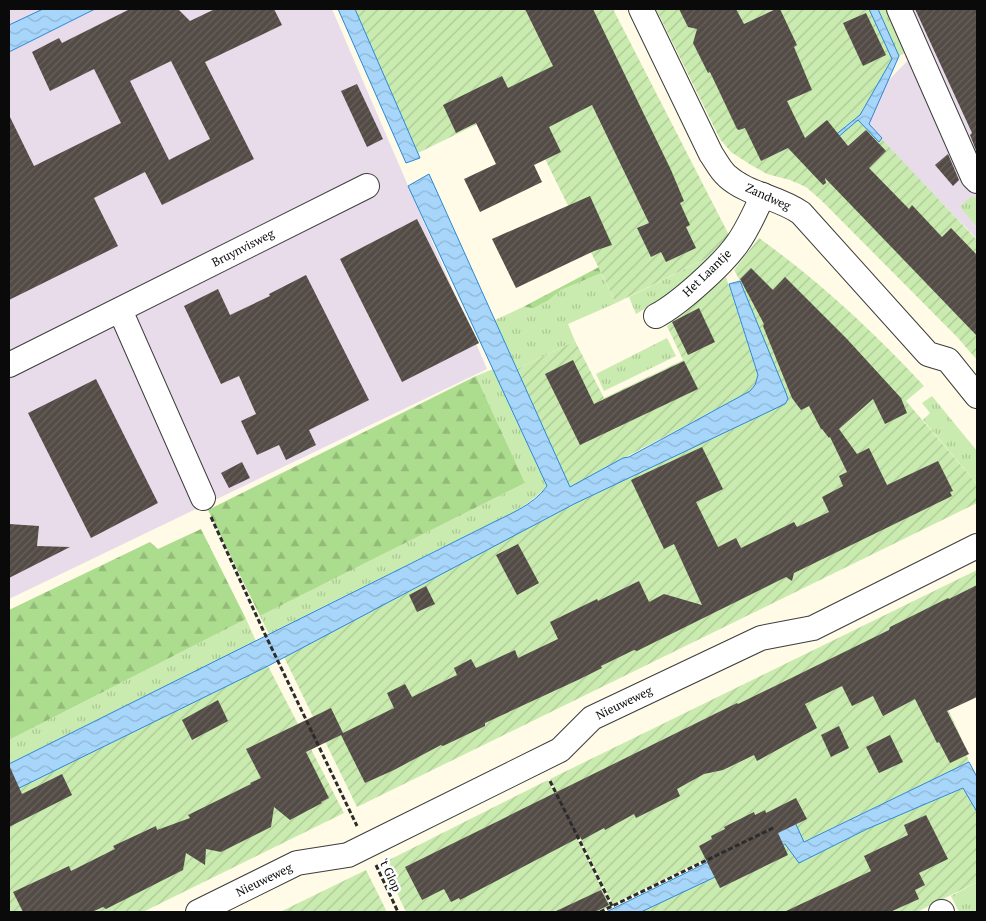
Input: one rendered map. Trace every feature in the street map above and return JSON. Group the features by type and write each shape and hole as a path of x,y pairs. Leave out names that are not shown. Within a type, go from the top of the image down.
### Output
{"street":[{"name":"Zandweg","path":"641,9 711,154 722,170 733,180 788,205 801,213 928,354 948,360 977,396"},
{"path":"899,9 973,177 977,181"},
{"name":"Bruynvisweg","path":"9,364 367,186"},
{"name":"Het Laantje","path":"656,316 667,310 725,258 747,228 763,195"},
{"path":"120,310 203,498"},
{"name":"Nieuweweg","path":"198,912 297,863 348,855 560,750 592,718 761,638 813,628 977,546"}],"path":[{"name":"'t Glop","path":"203,498 263,630 398,912"},
{"path":"539,760 612,906"},
{"path":"600,912 775,826"}],"shaded area":[{"path":"9,9 332,9 487,369 9,599"},
{"path":"895,9 977,9 977,239 856,114 915,53"}],"green space":[{"path":"355,9 613,9 730,237 713,255 616,303 518,104 418,153"},
{"path":"656,9 870,9 892,59 860,116 977,240 977,360 958,338 806,187 790,180 767,174 731,152 720,139"},
{"path":"878,9 895,9 921,84 905,53 899,56"},
{"path":"970,197 977,197 977,227 960,207"},
{"path":"759,238 845,308 924,386 906,401 977,484 977,503 357,807 284,657 574,504 785,404 740,281 734,270"},
{"path":"713,255 714,257 663,298 636,314 629,297"},
{"path":"599,267 601,273 561,290 549,300 534,308 523,307"},
{"path":"601,273 616,303 568,324 575,341 517,369 495,320 523,307 534,308 549,300 561,290"},
{"path":"726,277 758,375 755,385 750,391 570,487 517,369 575,341 604,398 683,360 667,326"},
{"path":"667,338 676,356 604,391 596,374"},
{"path":"493,369 547,485 539,494 514,512 269,634 260,616 525,483 476,376"},
{"path":"476,376 525,483 260,616 208,510"},
{"path":"932,396 977,451 977,484 923,420 930,413 922,403"},
{"path":"201,529 246,619 9,740 9,610 150,542 158,549"},
{"path":"977,570 977,673 940,692 960,735 969,762 803,842 792,817 613,904 550,779"},
{"path":"246,619 256,641 9,764 9,740"},
{"path":"268,666 344,813 143,912 9,912 9,793"},
{"path":"548,780 611,906 597,912 406,912 383,863"},
{"path":"964,788 977,812 977,882 917,912 641,912 786,843 799,862 867,829"},
{"path":"366,870 387,912 280,912"},
{"path":"977,882 976,912 959,912 951,896"}],"water":[{"path":"43,9 95,9 9,52 9,25"},
{"path":"338,9 355,9 420,158 406,163"},
{"path":"869,9 878,9 899,56 869,124 882,138 879,142 858,120 837,138 834,136 860,115 892,59"},
{"path":"429,174 570,487 750,391 755,385 758,375 729,284 740,281 786,393 788,399 785,404 574,504 268,666 9,793 9,764 511,514 535,499 547,486 408,186"},
{"path":"969,762 977,777 977,812 963,788 867,829 799,863 785,844 641,912 606,912 794,820 804,842"}],"building":[{"path":"130,9 178,9 190,21 215,9 274,9 282,25 205,62 254,159 162,205 145,172 94,198 118,246 9,300 9,115 34,166 121,123 94,69 50,91 32,52 59,38 62,43","holes":["171,61 210,139 169,160 130,81"]},
{"path":"525,9 593,9 671,170 684,201 680,203 690,225 686,227 696,248 666,262 661,252 651,257 637,228 649,223 592,105 549,127 561,152 534,165 542,182 480,212 464,179 496,164 476,123 456,133 443,105 502,76 508,88 553,66"},
{"path":"679,9 736,9 744,24 776,9 780,9 797,45 794,47 812,90 787,101 805,138 827,120 848,146 866,130 886,151 869,168 909,209 912,205 942,237 951,228 977,255 977,336 825,178 826,183 823,185 788,148 761,161 745,128 737,129 710,72 708,73 693,43 697,29 688,27"},
{"path":"915,9 977,9 977,153 970,135 972,133"},
{"path":"866,13 886,55 863,66 843,23"},
{"path":"357,84 383,139 367,147 341,91"},
{"path":"948,154 959,180 953,186 935,165"},
{"path":"590,196 612,245 594,251 516,288 492,239"},
{"path":"417,219 479,343 402,382 340,259"},
{"path":"751,268 773,290 785,277 847,339 901,398 907,413 885,424 873,399 839,429 857,454 869,448 887,485 938,461 953,491 950,492 952,496 794,573 792,581 786,577 637,651 634,650 601,666 602,668 580,679 485,723 485,726 443,746 441,745 365,783 341,735 306,752 329,798 322,803 290,820 274,807 271,827 221,852 206,849 205,865 186,853 183,870 106,909 103,907 92,912 23,912 13,892 69,866 71,871 115,849 113,846 156,826 157,830 190,818 188,815 251,784 261,778 246,749 331,708 343,733 394,708 387,693 405,684 412,697 457,675 454,668 471,659 476,668 515,650 518,658 558,639 550,622 639,581 649,602 664,594 702,605 674,544 664,549 631,480 702,447 723,489 696,502 718,547 736,538 741,548 794,522 797,527 829,512 822,497 843,486 839,476 847,472 830,437 821,429 809,406 801,410 792,398 763,326 764,324 740,279"},
{"path":"306,275 369,400 309,430 316,445 286,460 279,445 257,455 241,421 256,414 239,376 221,384 184,306 218,289 230,315 270,296 269,294"},
{"path":"699,308 715,342 688,355 672,322"},
{"path":"573,360 594,404 684,361 698,389 580,445 545,374"},
{"path":"96,379 158,503 91,538 28,413"},
{"path":"242,462 250,478 229,488 221,473"},
{"path":"9,524 39,526 37,546 70,547 9,578"},
{"path":"518,544 539,583 517,595 496,555"},
{"path":"977,585 977,697 947,711 969,754 950,763 939,742 937,743 915,699 883,716 873,696 852,706 842,686 805,704 817,728 757,761 754,755 723,770 704,774 677,789 680,796 636,818 634,814 582,840 580,837 460,900 459,898 451,902 444,889 422,900 405,867"},
{"path":"426,586 435,604 417,612 409,595"},
{"path":"218,700 228,721 192,740 182,720"},
{"path":"839,726 849,748 831,757 821,735"},
{"path":"890,735 903,762 879,773 866,747"},
{"path":"9,765 22,794 62,774 72,795 9,827"},
{"path":"796,798 807,819 778,833 788,855 720,888 699,846 712,839 711,836 725,829 724,827 754,812 755,815 765,810 766,813"},
{"path":"926,815 948,859 919,873 925,885 915,890 919,899 890,912 784,912 871,871 864,856 908,835 904,825"},
{"path":"601,890 609,905 595,912 554,912"}]}
